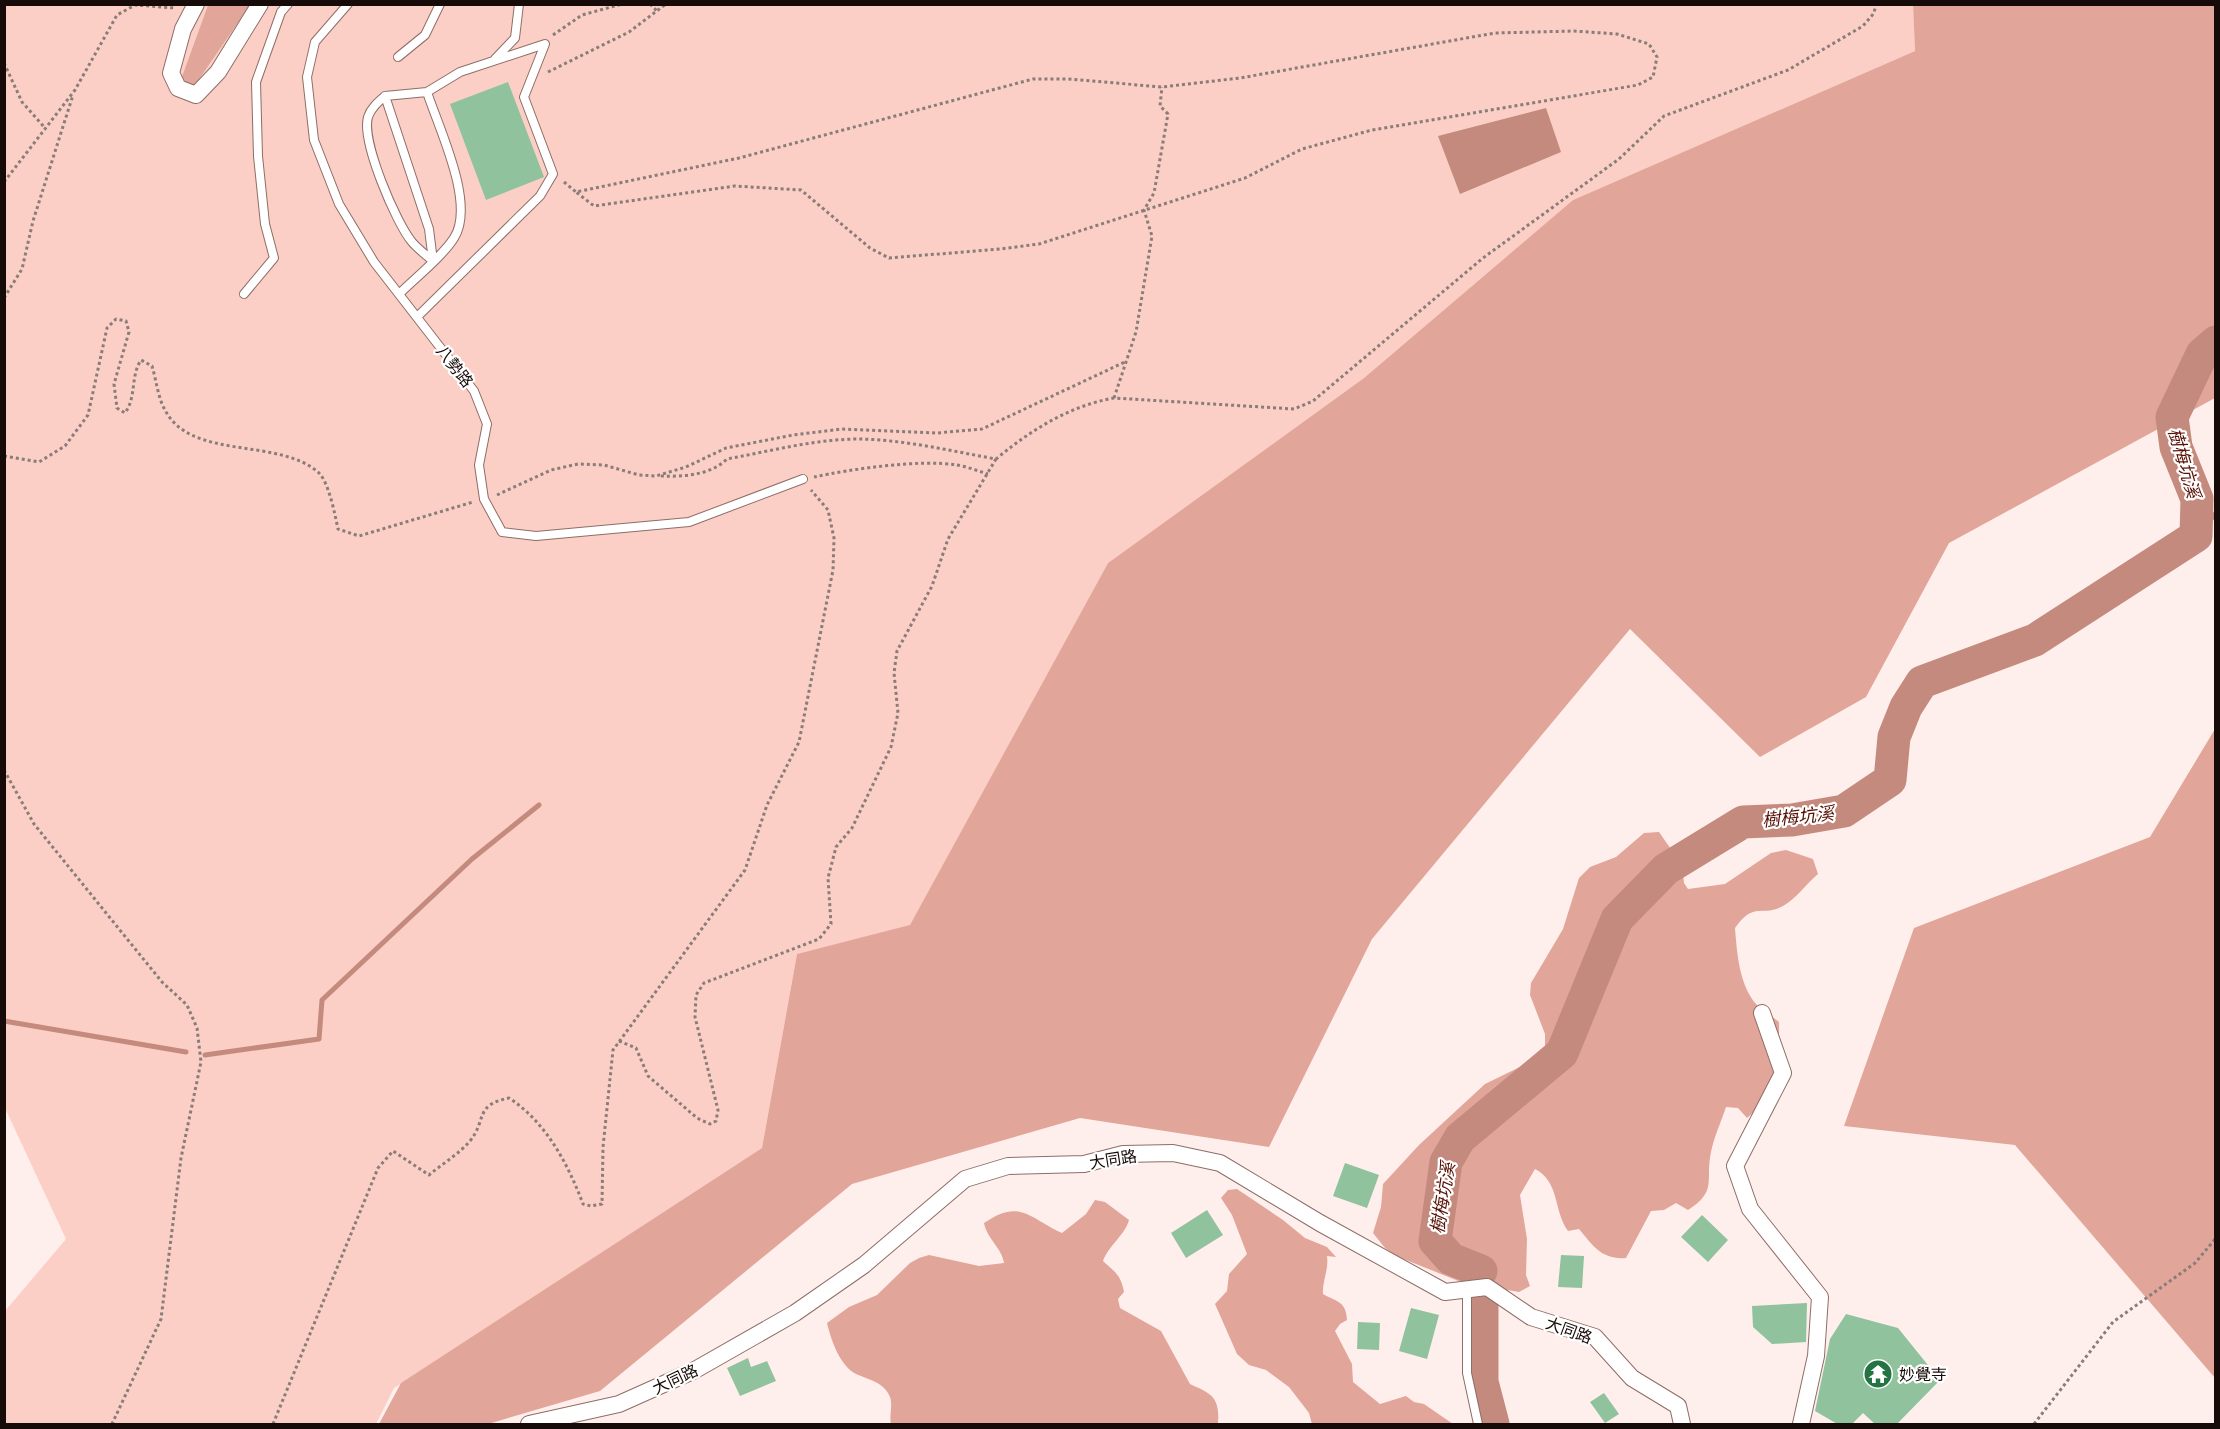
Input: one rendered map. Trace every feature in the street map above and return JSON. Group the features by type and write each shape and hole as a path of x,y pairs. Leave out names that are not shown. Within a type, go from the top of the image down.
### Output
{"street":[{"path":"194,8 183,30 171,73 178,88 196,95 218,72 260,4"},
{"path":"1762,1013 1783,1073 1735,1166 1750,1209 1820,1297 1816,1356 1801,1425"},
{"name":"大同路","path":"529,1425 619,1404 695,1370 795,1312 864,1265 965,1179 1008,1166 1084,1164 1123,1154 1173,1153 1220,1163 1320,1223 1445,1292 1487,1287 1532,1317 1595,1337 1632,1378 1678,1406 1682,1425"}],"lane":[{"path":"244,294 274,258 265,224 258,156 255,82 281,12 288,4"},
{"name":"八勢路","path":"348,4 315,42 307,77 314,140 339,204 374,262 474,391 488,424 479,465 484,499 502,531 536,536 689,522 803,479"},
{"path":"398,57 425,35 440,4"},
{"path":"492,61 515,38 519,4"},
{"path":"433,261 411,241 382,185 368,138 368,118 374,106 385,96 427,92 460,72 545,44"},
{"path":"417,317 540,196 553,174 524,98 545,44"},
{"path":"399,294 455,238 462,217 460,192 427,92"},
{"path":"385,96 429,229 433,261"},
{"path":"1467,1289 1467,1373 1478,1425"}],"path":[{"path":"545,44 557,31 582,15 622,4"},
{"path":"650,4 657,11"},
{"path":"531,81 629,32 666,4"},
{"path":"619,1041 636,1048 648,1076 697,1118 710,1124 716,1121 718,1110 695,1017 696,995 704,983 819,939 831,924 828,878 836,847 852,828 891,747 898,713 894,673 897,651 932,586 948,539 996,459 1023,436 1051,419 1098,401 1114,398 1294,409 1313,401 1483,258 1619,159 1664,116 1788,70 1863,26 1874,13 1876,4"},
{"path":"4,182 75,90 117,15 135,5 194,8"},
{"path":"553,174 576,192 594,206 735,186 801,190 870,248 889,258 1039,244 1245,178 1302,149 1372,130 1638,85 1653,77 1658,57 1649,44 1617,34 1574,31 1495,33 1240,78 1162,87 1068,79 1033,79 739,158 576,192"},
{"path":"4,63 22,102 45,128"},
{"path":"1114,398 1136,332 1149,257 1152,236 1144,210 1154,193 1168,114 1160,106 1162,87"},
{"path":"4,298 22,269 48,170 75,90"},
{"path":"656,476 679,477 719,467 727,459 818,441 901,442 996,459"},
{"path":"273,1425 378,1168 393,1151 429,1175 471,1140 482,1112 494,1101 509,1098 520,1105 556,1147 571,1172 583,1204 591,1206 602,1204 603,1147 613,1050 745,870 766,805 799,742 832,570 834,538 828,510 803,479 850,470 910,466 957,465 988,474"},
{"path":"4,771 34,824 162,982 187,1005 196,1028 201,1062 181,1158 161,1319 112,1425"},
{"path":"2034,1425 2113,1322 2195,1263 2216,1238"}],"shaded area":[{"path":"250,4 1913,5 1915,51 1573,200 1364,378 1108,563 910,926 797,954 762,1148 394,1388 376,1424 5,1424 5,1311 66,1239 4,1106 5,5 208,5 180,82"},
{"path":"208,5 250,5 193,88 180,82"},
{"path":"1913,5 2215,5 2215,398 1949,543 1866,697 1760,757 1630,629 1372,939 1269,1147 1080,1118 852,1184 600,1391 488,1424 379,1424 401,1383 762,1148 797,954 910,925 1108,563 1364,378 1573,200 1915,51"},
{"path":"1546,108 1561,152 1460,194 1438,136"},
{"path":"2215,729 2215,1378 2015,1145 1844,1126 1914,928 2150,837"},
{"path":"1659,832 1682,865 1684,883 1688,889 1725,884 1771,853 1786,850 1813,859 1818,874 1788,903 1769,911 1748,914 1735,928 1742,978 1750,996 1761,1009 1779,1022 1777,1062 1770,1087 1756,1109 1747,1118 1738,1108 1726,1107 1712,1146 1707,1191 1688,1210 1676,1203 1664,1210 1651,1211 1626,1258 1610,1257 1599,1251 1579,1229 1568,1231 1563,1223 1549,1181 1535,1169 1520,1195 1527,1239 1526,1275 1530,1286 1519,1292 1461,1282 1396,1256 1385,1248 1373,1233 1381,1207 1383,1184 1419,1145 1485,1084 1538,1058 1545,1046 1545,1034 1530,995 1531,983 1563,929 1579,878 1590,867 1616,857 1644,833"},
{"path":"1237,1189 1305,1238 1327,1247 1336,1257 1327,1256 1323,1294 1340,1303 1345,1309 1347,1320 1335,1331 1352,1364 1353,1382 1380,1404 1406,1396 1414,1402 1424,1404 1453,1424 1312,1424 1309,1413 1289,1387 1266,1370 1249,1365 1237,1354 1215,1304 1227,1291 1229,1274 1247,1254 1232,1215 1221,1198 1228,1190"},
{"path":"1095,1200 1105,1202 1129,1220 1103,1261 1117,1274 1121,1282 1124,1292 1118,1299 1120,1308 1161,1331 1190,1384 1209,1394 1216,1402 1218,1424 891,1424 891,1400 887,1392 880,1385 856,1374 845,1365 834,1344 827,1323 849,1307 877,1295 910,1263 919,1258 929,1255 979,1266 1004,1263 984,1223 996,1216 1016,1211 1024,1213 1062,1233 1086,1214"}],"building":[{"path":"508,82 544,177 486,200 450,104"},
{"path":"1345,1163 1379,1175 1367,1208 1333,1196"},
{"path":"1207,1210 1223,1235 1186,1258 1171,1233"},
{"path":"1702,1215 1728,1240 1708,1262 1681,1237"},
{"path":"1561,1255 1584,1256 1582,1288 1558,1287"},
{"path":"1807,1303 1806,1342 1772,1344 1753,1327 1752,1306"},
{"path":"1411,1308 1439,1315 1427,1359 1399,1351"},
{"name":"妙覺寺","path":"1846,1314 1898,1328 1940,1380 1896,1425 1876,1425 1863,1413 1851,1425 1839,1425 1815,1411 1830,1339"},
{"path":"1358,1322 1380,1323 1379,1350 1357,1349"},
{"path":"748,1358 751,1367 767,1361 776,1381 740,1396 727,1368"},
{"path":"1604,1393 1619,1414 1605,1423 1590,1402"}],"waterway":[{"name":"樹梅坑溪","path":"1481,1271 1451,1259 1435,1241 1446,1162 1460,1138 1562,1053 1617,919 1666,869 1743,822 1792,820 1844,811 1890,780 1894,737 1906,707 1922,682 2035,640 2196,536 2197,499 2176,447 2172,417 2202,354 2216,342"},
{"path":"2196,536 2216,513"},
{"path":"205,1055 319,1039 322,1000 472,859 539,805"},
{"path":"4,1021 186,1052"},
{"name":"樹梅坑溪","path":"1482,1304 1482,1382 1493,1424"}],"place":[{"name":"妙覺寺","path":"1878,1374"}]}
